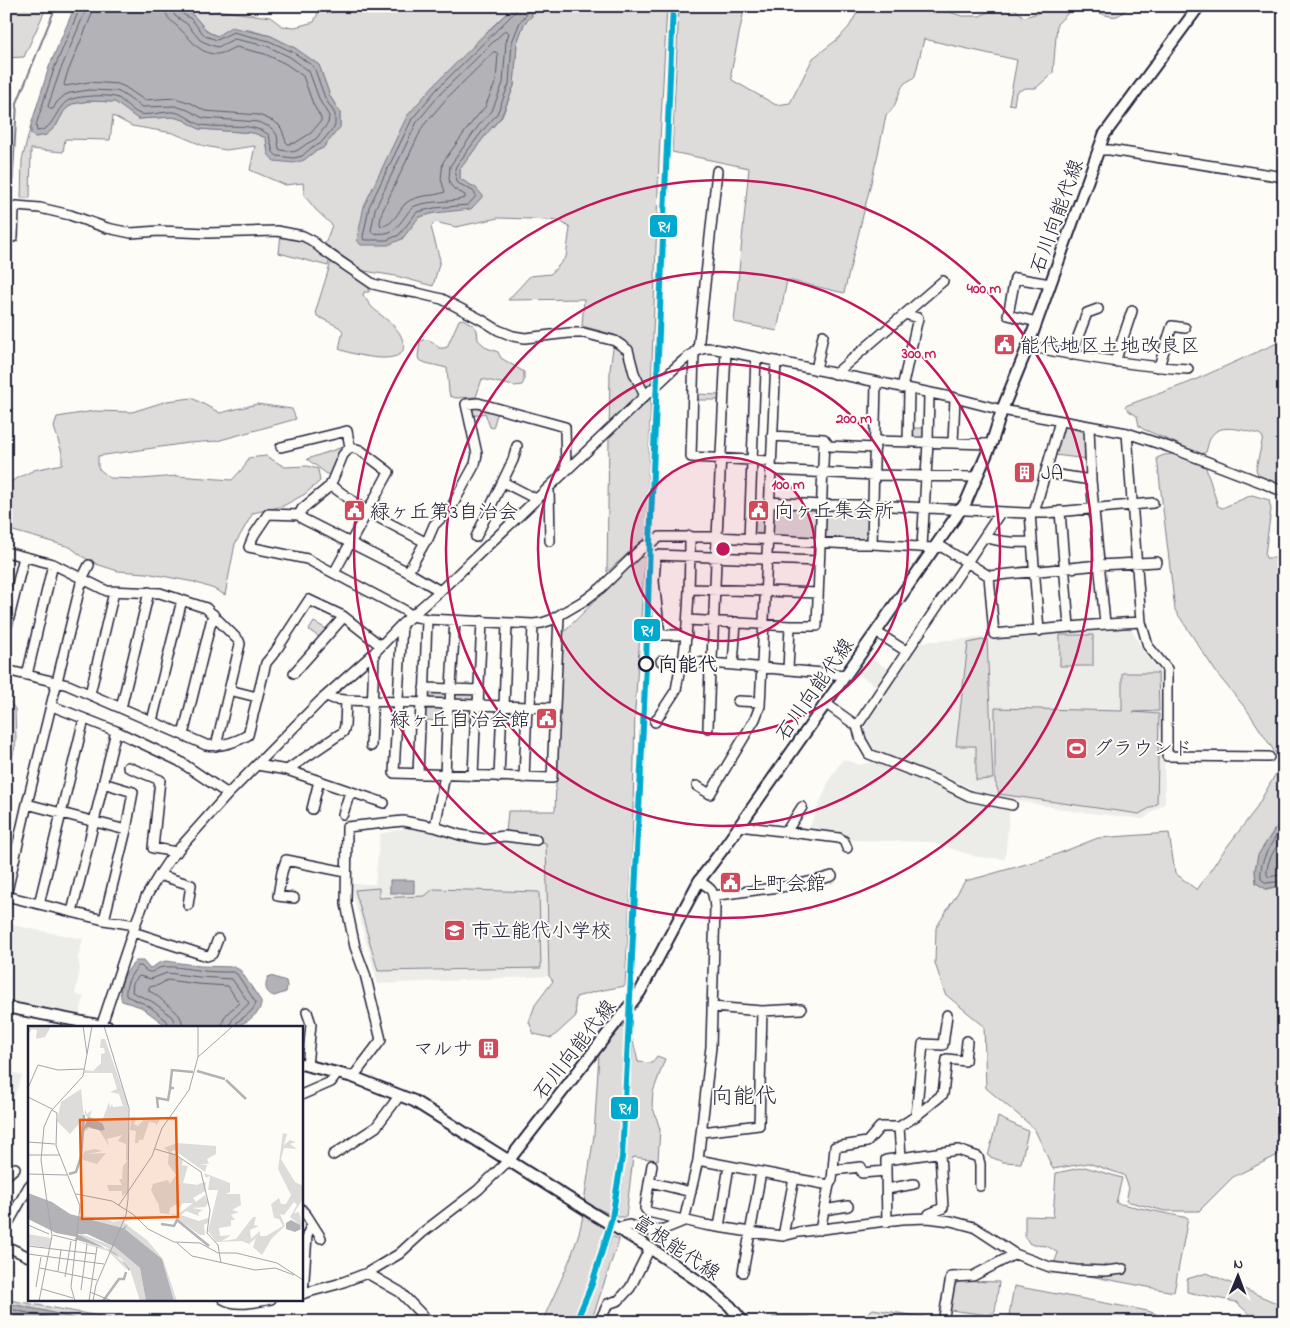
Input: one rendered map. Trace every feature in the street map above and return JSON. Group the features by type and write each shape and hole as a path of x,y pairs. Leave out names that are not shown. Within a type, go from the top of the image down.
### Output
{"main road":[{"name":"石川向能代線","path":"509,1160 640,992 699,881 961,510 991,444 1104,135 1199,6"},
{"path":"6,1007 103,1026"},
{"path":"304,1065 353,1077 414,1101 509,1160"},
{"name":"富根能代線","path":"509,1160 650,1248 710,1289 730,1306 744,1322"}],"street":[{"path":"1099,150 1110,150 1284,177"},
{"path":"717,171 696,351 691,457 752,460 770,465 822,472 977,477"},
{"path":"13,238 8,211 16,206 40,208 70,215 131,234 159,231 208,233 277,231 303,236 373,284 442,299 512,336 525,338 584,333 615,341 628,350 634,373 645,396"},
{"path":"1036,322 1008,315 1015,278 1050,284"},
{"path":"835,374 943,282"},
{"path":"1071,355 1087,313 1098,309"},
{"path":"1115,362 1132,311"},
{"path":"904,314 918,318 905,389 908,442"},
{"path":"1157,367 1172,326 1185,328"},
{"path":"816,370 823,335"},
{"path":"1028,346 1115,362 1188,369"},
{"path":"103,1026 146,896 169,860 228,794 327,696 645,396 696,351 707,348 726,351 955,398 1002,410 1126,433 1169,446 1284,492"},
{"path":"708,728 726,351"},
{"path":"749,539 756,357"},
{"path":"696,786 710,794 755,719 760,706 776,361"},
{"path":"872,544 876,383"},
{"path":"922,547 929,394"},
{"path":"953,443 955,398"},
{"path":"408,572 428,539 434,525 450,508 475,464 477,454 466,404 478,403 565,427 566,471"},
{"path":"1039,630 1032,542 1032,513 1046,473 1060,421"},
{"path":"1089,426 1091,480 1105,623"},
{"path":"281,447 347,431 350,447"},
{"path":"1126,433 1141,622 1148,646 1167,670 1168,756 1269,757"},
{"path":"772,436 824,439"},
{"path":"824,439 829,446 908,442 991,444"},
{"path":"688,620 817,626 824,439"},
{"path":"476,537 513,460 517,446"},
{"path":"298,515 302,509 330,486 343,455 350,447"},
{"path":"334,573 388,472 360,450 350,447"},
{"path":"1046,473 1091,480"},
{"path":"503,482 536,499"},
{"path":"330,486 366,511 425,542"},
{"path":"549,488 550,541"},
{"path":"769,502 1000,513 1060,512 1153,503"},
{"path":"1060,512 1070,628"},
{"path":"857,726 1000,513"},
{"path":"440,591 408,572 298,515 268,514 254,535 249,547 307,559 412,616 427,619 533,624 551,620 585,600 601,588 643,547 660,536 942,547 989,576 1157,562"},
{"path":"655,722 677,695 687,635 690,589 690,536"},
{"path":"984,536 1000,542 1032,542"},
{"path":"6,552 53,564 107,591 160,593 206,608 213,614 240,644 216,746"},
{"path":"687,635 660,635 654,581 656,555 819,561"},
{"path":"6,630 24,556"},
{"path":"27,675 53,564"},
{"path":"89,565 82,579 6,896 104,920 207,956 212,954 218,939"},
{"path":"989,576 994,634 1070,628 1105,623 1141,622"},
{"path":"690,589 817,593"},
{"path":"90,694 114,592"},
{"path":"121,708 148,592"},
{"path":"152,721 182,600"},
{"path":"6,670 58,682 206,745 216,746 248,735 266,663 309,600 343,616 381,646"},
{"path":"183,735 213,614"},
{"path":"294,673 343,616"},
{"path":"402,624 394,772 552,778 559,616"},
{"path":"418,774 427,619"},
{"path":"435,827 445,775 455,620"},
{"path":"473,776 482,621"},
{"path":"734,665 736,622"},
{"path":"499,777 507,623"},
{"path":"524,778 533,624"},
{"path":"788,670 790,626"},
{"path":"876,632 906,651"},
{"path":"371,746 374,653"},
{"path":"661,662 712,663 845,675"},
{"path":"424,688 479,690"},
{"path":"229,690 257,696"},
{"path":"327,696 346,700 554,708"},
{"path":"287,770 343,732 346,700"},
{"path":"738,701 760,702"},
{"path":"825,704 857,726 861,740 869,754 942,782 969,796 1012,805"},
{"path":"52,706 116,731 179,761 228,794"},
{"path":"39,904 84,719"},
{"path":"72,912 116,731"},
{"path":"257,765 287,770 384,803"},
{"path":"128,767 160,780 153,848 177,852"},
{"path":"312,809 320,781"},
{"path":"104,783 133,792 126,830 104,920"},
{"path":"343,814 350,792"},
{"path":"27,804 126,830"},
{"path":"786,832 802,807"},
{"path":"353,1077 381,1040 365,974 355,947 346,904 347,827 403,822 435,827 460,835 486,838 504,836 536,840"},
{"path":"739,826 839,838 844,841 847,848"},
{"path":"294,898 278,896 286,860 346,872"},
{"path":"159,875 191,885 188,905"},
{"path":"714,896 814,882 832,876"},
{"path":"684,1221 698,1160 711,1047 715,908 711,888 699,881"},
{"path":"712,1007 762,1011 801,1009"},
{"path":"702,1132 759,1125 762,1011"},
{"path":"304,1065 311,1024 307,1012"},
{"path":"916,1116 923,1044 943,1045 947,1015"},
{"path":"820,1230 829,1185 832,1180 835,1147 867,1142 880,1128 899,1127 916,1116 943,1094 947,1059 965,1061 967,1041"},
{"path":"302,1095 331,1082 338,1073"},
{"path":"333,1155 376,1127 400,1095"},
{"path":"899,1127 901,1158"},
{"path":"887,1222 886,1160 958,1150 978,1157 980,1164 980,1186"},
{"path":"928,1218 929,1214 943,1208 940,1152"},
{"path":"312,1224 304,1235 302,1294 338,1284 367,1273 400,1254 422,1233 478,1190 509,1160"},
{"path":"698,1160 829,1185"},
{"path":"652,1165 645,1208 648,1212 684,1221 783,1236 902,1219 928,1218 974,1227 1015,1254 1050,1267 1105,1271 1123,1269"},
{"path":"719,1227 729,1166"},
{"path":"833,1170 861,1167 862,1173 886,1171"},
{"path":"6,1176 15,1168"},
{"path":"744,1272 761,1172"},
{"path":"783,1236 794,1178"},
{"path":"650,1182 691,1192"},
{"path":"887,1189 914,1184"},
{"path":"6,1227 28,1188"},
{"path":"824,1210 848,1206"},
{"path":"302,1210 308,1216 321,1238 304,1235"},
{"path":"618,1228 629,1225 649,1231 664,1229 684,1221"},
{"path":"6,1246 28,1257"},
{"path":"598,1322 608,1304 619,1300 630,1288 650,1248"},
{"path":"943,1322 951,1277 973,1276 1015,1254"},
{"path":"367,1273 400,1292 429,1322"},
{"path":"225,1300 238,1303 262,1300"}],"shaded area":[{"path":"6,6 47,6 24,57 6,58"},
{"path":"180,6 211,6 216,10 270,17 282,26 295,27 314,22 321,6 514,6 474,44 402,239 419,217 435,213 476,188 460,179 460,169 502,117 514,86 517,43 524,24 532,16 530,6 667,6 659,159 646,537 607,572 610,369 615,335 582,326 584,299 508,300 530,276 551,274 566,257 570,228 560,221 498,218 456,227 435,222 431,227 440,260 433,286 396,276 364,271 325,244 332,225 315,209 304,195 303,183 285,185 250,170 255,146 226,150 204,146 173,133 132,126 113,116 110,140 65,139 63,152 31,149 30,198 21,198 22,160 31,125 31,134 35,137 46,135 56,126 64,111 72,104 89,101 115,102 138,119 173,117 184,120 199,129 254,133 266,138 268,154 304,160 323,148 340,127 340,113 330,96 319,65 295,48 271,36 245,29 217,36 208,32 194,16"},
{"path":"679,6 750,6 744,10 731,73 732,80 776,105 790,103 813,58 838,39 849,27 858,11 866,6 937,6 962,16 980,16 999,6 1015,7 1024,17 1038,13 1046,6 1130,6 1117,16 1071,10 1057,24 1053,73 1036,88 1026,88 1016,92 1014,105 1009,104 1017,60 924,39 915,76 902,86 893,108 886,115 844,293 787,280 777,331 734,322 749,168 672,152"},
{"path":"281,234 304,239 330,258 328,266 279,253"},
{"path":"331,262 336,262 369,285 369,292 364,292 363,295 373,308 398,330 404,346 401,353 393,357 382,358 357,355 339,349 343,331 317,316 316,310"},
{"path":"463,319 474,326 477,330 478,340 487,348 498,352 501,358 524,372 522,385 514,386 482,379 476,397 456,398 450,396 447,368 419,360 420,341 428,340 439,348 447,347 459,320"},
{"path":"1284,340 1284,486 1258,475 1256,469 1263,437 1259,434 1228,428 1222,429 1213,434 1206,452 1201,454 1143,429 1139,426 1137,416 1125,406 1188,383"},
{"path":"696,394 720,395 720,400 696,400"},
{"path":"192,398 220,413 257,404 292,409 296,419 217,441 188,443 98,456 98,468 110,478 141,479 177,476 232,480 245,466 248,458 266,456 285,467 307,466 318,469 320,481 305,494 283,506 253,513 235,544 225,595 194,582 146,573 118,571 96,564 70,547 6,529 6,484 34,470 62,464 62,453 54,427 57,417 94,411 132,412 167,401"},
{"path":"480,406 498,411 493,428 490,427 485,413 473,416 471,413 473,407"},
{"path":"1066,427 1088,433 1087,459 1055,455 1061,428"},
{"path":"911,428 926,428 926,437 912,439"},
{"path":"343,447 331,477 307,459"},
{"path":"1173,454 1200,463 1206,468 1218,506 1222,508 1252,495 1269,500 1271,509 1265,555 1266,558 1284,558 1284,815 1258,855 1255,870 1256,883 1266,889 1284,885 1284,1152 1233,1177 1199,1211 1165,1211 1126,1201 1129,1188 1124,1175 1088,1163 1053,1169 1034,1128 986,1088 984,1026 945,994 935,963 936,928 965,881 1047,858 1098,838 1169,833 1175,873 1197,890 1255,810 1282,763 1247,710 1218,675 1175,610 1157,458"},
{"path":"771,505 816,507 815,538 770,536"},
{"path":"823,508 868,509 867,542 821,540"},
{"path":"754,517 764,518 764,535 754,535"},
{"path":"638,557 645,557 635,709 632,860 625,986 576,997 576,1016 552,1038 534,1034 529,1022 535,1005 553,981 549,976 546,843 506,833 508,811 555,811 562,634"},
{"path":"314,622 330,631 322,639 309,630"},
{"path":"1131,628 1145,654 1163,674 1165,803 1143,819 1073,811 982,794 949,778 874,755 868,749 865,720 919,642"},
{"path":"1060,635 1093,635 1093,666 1060,666"},
{"path":"987,639 993,779 976,780 976,746 956,746 968,643"},
{"path":"866,655 890,670 878,687 854,671"},
{"name":"グラウンド","path":"1122,673 1158,673 1159,711 1133,712 1159,714 1157,804 1139,814 999,794 995,781 995,708 1122,711"},
{"path":"425,690 449,691 449,702 425,701"},
{"path":"454,691 476,692 475,704 453,703"},
{"path":"6,696 15,709 16,742 6,784"},
{"path":"422,706 447,707 446,721 422,720"},
{"path":"451,707 474,708 474,721 450,720"},
{"path":"843,759 859,765 872,762 968,797 1010,806 1005,859 977,857 931,842 848,840 807,833 830,779"},
{"name":"市立能代小学校","path":"410,827 546,843 549,976 378,984 350,884 375,884 380,834"},
{"path":"379,888 379,898 425,896 433,889 539,892 541,968 378,971 355,890"},
{"path":"6,924 83,939 78,958 80,969 75,994 84,997 79,1017 6,1004"},
{"path":"627,1021 619,1142 610,1214 584,1202 594,1135 599,1054"},
{"path":"633,1040 638,1062 652,1063 657,1056 665,1059 653,1092 652,1105 660,1129 658,1160 633,1157 626,1217 617,1217 623,1178"},
{"path":"6,1069 22,1076 6,1114"},
{"path":"998,1117 1028,1131 1021,1163 1003,1162 988,1156"},
{"path":"1085,1167 1122,1178 1116,1203 1188,1218 1174,1292 1052,1269 1058,1253 1047,1246 1029,1243 1025,1236 1025,1216 1053,1217 1056,1173"},
{"path":"583,1216 606,1229 589,1281 571,1322 542,1322 566,1270"},
{"path":"612,1236 619,1239 591,1322 581,1322 590,1299"},
{"path":"1207,1273 1281,1305 1284,1304 1284,1322 1258,1322 1236,1302 1187,1292 1187,1279"},
{"path":"961,1281 999,1282 995,1312 988,1315 950,1310 955,1284"},
{"path":"1014,1286 1156,1314 1143,1322 1054,1322 1009,1315"},
{"path":"6,1297 9,1300 133,1322 88,1322 6,1303"},
{"path":"873,1309 936,1319 937,1322 860,1322 860,1319"}],"water":[{"path":"75,6 180,6 194,16 208,32 217,36 231,27 271,36 295,48 319,65 330,96 340,113 340,127 323,148 304,160 294,163 274,161 268,154 266,138 254,133 199,129 184,120 173,117 138,119 115,102 89,101 72,104 64,111 56,126 46,135 35,137 31,134 31,125 49,67"},
{"path":"514,6 530,6 532,16 524,24 517,43 514,86 501,117 460,169 460,179 476,188 483,196 471,209 435,213 419,217 402,239 388,245 361,245 357,240 364,206 407,116 433,86"},
{"path":"1284,815 1284,885 1266,889 1256,883 1255,870 1258,855"},
{"path":"390,880 414,880 414,893 390,893"},
{"path":"136,961 143,961 149,968 166,961 200,966 234,967 240,970 261,1001 261,1005 258,1012 238,1026 164,1026 164,1024 141,1007 122,1001 121,984 128,969"},
{"path":"271,976 286,981 286,992 274,996 268,993 266,983 268,977"},
{"path":"6,1303 45,1311 88,1322 6,1322"},
{"path":"773,1317 810,1317 813,1322 770,1321"}],"waterway":[{"path":"11,206 17,103 56,6"},
{"path":"6,293 9,238"},
{"path":"6,337 6,363"}],"transit line":[{"name":"R1","path":"576,1322 592,1284 612,1218 622,1157 646,664 673,6"}],"place":[{"name":"能代地区土地改良区","path":"1004,345"},
{"name":"JA","path":"1025,472"},
{"name":"向ヶ丘集会所","path":"758,510"},
{"name":"緑ヶ丘第3自治会","path":"354,511"},
{"name":"向能代","path":"646,664"},
{"name":"緑ヶ丘自治会館","path":"546,719"},
{"name":"グラウンド","path":"1077,748"},
{"name":"上町会館","path":"730,883"},
{"name":"市立能代小学校","path":"455,930"},
{"name":"マルサ","path":"489,1048"}],"district":[{"name":"向能代","path":"744,1095"}]}
